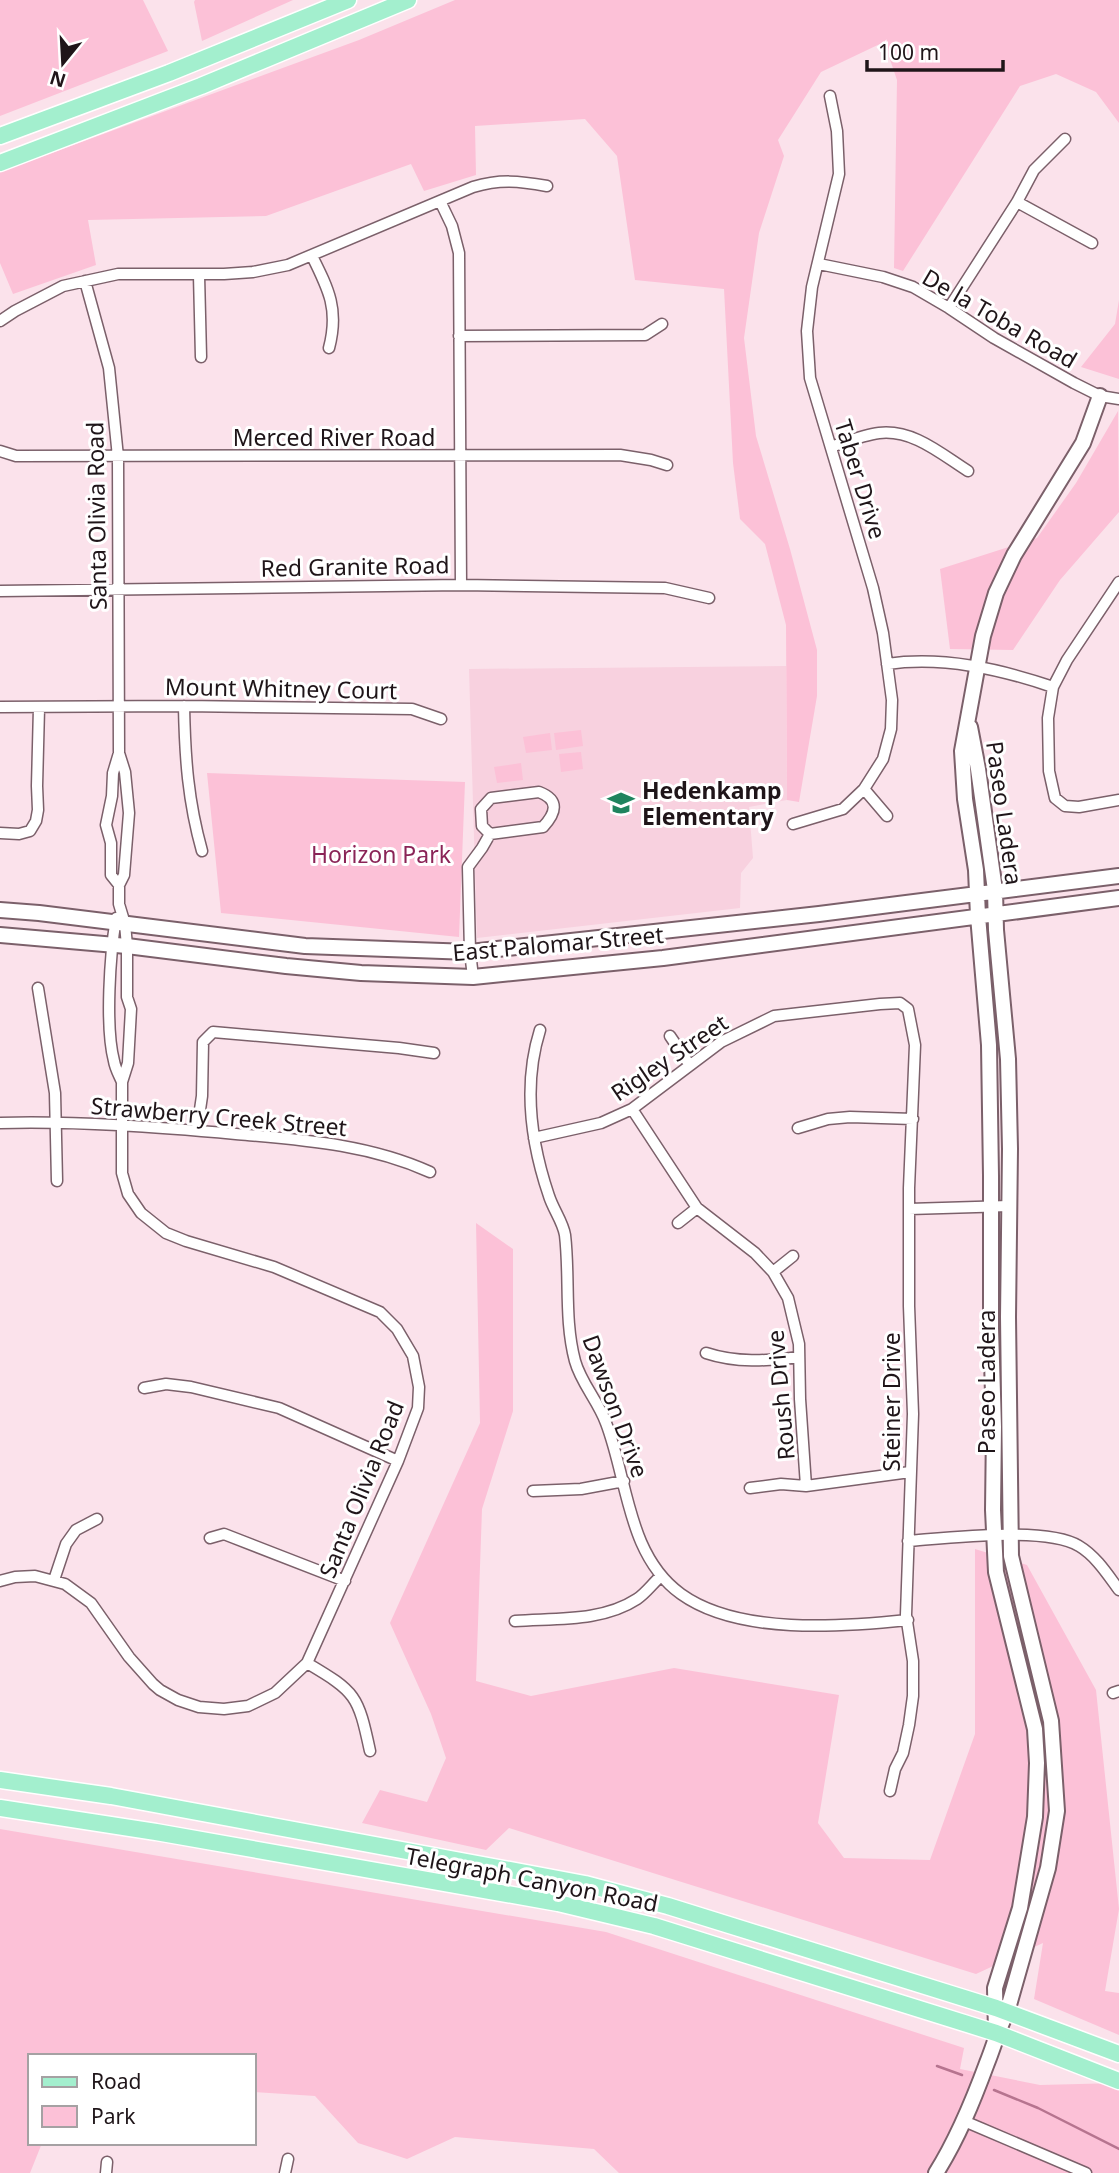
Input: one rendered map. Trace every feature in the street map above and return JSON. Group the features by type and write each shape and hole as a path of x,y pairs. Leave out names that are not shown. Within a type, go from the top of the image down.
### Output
{"main road":[{"path":"0,136 192,64 348,0"},
{"path":"0,163 201,86 408,0"},
{"path":"192,64 201,86"},
{"name":"Paseo Ladera","path":"1001,2010 995,1988 1020,1908 1031,1852 1037,1763 1035,1729 996,1572 990,1328 989,1045 978,893 965,799 962,751 983,636 996,593 1014,555 1083,443 1100,396"},
{"name":"Paseo Ladera","path":"936,2173 964,2121 988,2060 1001,2010 1048,1868 1057,1811 1051,1721 1011,1556 1008,1059 995,890 969,720"},
{"name":"East Palomar Street","path":"0,910 305,946 470,952 819,915 995,890 1119,876"},
{"name":"East Palomar Street","path":"0,935 120,945 324,970 473,977 663,958 1119,898"},
{"name":"Telegraph Canyon Road","path":"0,1780 111,1796 585,1884 668,1906 1001,2010 1119,2054"},
{"name":"Telegraph Canyon Road","path":"0,1808 156,1832 558,1903 654,1926 996,2033 1119,2081"}],"street":[{"name":"Taber Drive","path":"793,824 842,809 864,789 883,759 891,729 892,700 869,568 810,378 807,352 812,287 839,174 837,131 830,96"},
{"path":"950,308 1017,202 1034,170 1065,139"},
{"path":"0,321 63,286 130,273 199,275 253,272 288,265 490,182 514,180 547,186"},
{"path":"440,201 452,226 459,253 461,585"},
{"path":"1017,202 1091,243"},
{"path":"312,256 332,302 334,328 329,348"},
{"name":"De la Toba Road","path":"819,264 883,277 913,287 994,338 1100,396 1119,399"},
{"path":"199,275 201,357"},
{"name":"Santa Olivia Road","path":"85,281 109,368 118,457 119,753 113,773 106,825 111,843 111,875 119,885"},
{"path":"459,335 645,335 662,324"},
{"path":"831,447 878,433 895,433 919,440 968,471"},
{"name":"Merced River Road","path":"0,451 16,456 118,457 621,455 667,465"},
{"path":"1119,582 1067,660 1054,687 1048,718 1049,771 1055,799 1065,806 1079,807 1119,800"},
{"name":"Red Granite Road","path":"0,591 461,585 666,588 709,598"},
{"path":"887,664 940,661 1021,676 1054,687"},
{"path":"184,706 186,770 193,818 202,851"},
{"name":"Mount Whitney Court","path":"0,707 412,709 441,719"},
{"path":"0,833 19,834 30,831 36,821 39,708"},
{"name":"Santa Olivia Road","path":"0,1581 25,1576 54,1580 73,1588 92,1603 129,1657 153,1684 169,1696 187,1704 211,1709 248,1706 275,1693 307,1663 415,1418 419,1387 413,1356 397,1329 380,1312 263,1263 176,1237 158,1228 141,1213 128,1194 122,1173 121,1124 122,1082 128,1063 131,1009 120,945 119,885 124,875 129,813 125,772 119,753"},
{"path":"864,789 887,816"},
{"path":"539,792 547,795 554,806 553,816 543,827 490,834 482,826 481,809 491,798 539,792"},
{"path":"473,977 468,867 490,834"},
{"name":"Santa Olivia Road","path":"120,945 110,1005 114,1062 122,1082"},
{"path":"38,988 55,1093 57,1181"},
{"name":"Rigley Street","path":"534,1138 601,1124 632,1109 721,1042 774,1016 880,1004 900,1003 908,1009"},
{"name":"Steiner Drive","path":"890,1791 895,1769 903,1753 913,1696 913,1661 906,1615 914,1413 909,1306 909,1209 915,1045 908,1009"},
{"name":"Dawson Drive","path":"540,1030 531,1070 530,1102 534,1138 550,1198 565,1232 569,1329 575,1363 603,1416 616,1449 636,1532 661,1576 681,1594 705,1608 766,1623 836,1627 908,1620"},
{"path":"197,1130 202,1096 203,1042 213,1032 434,1053"},
{"path":"670,1036 689,1064"},
{"name":"Roush Drive","path":"632,1109 697,1208 736,1237 773,1272 788,1298 799,1344 806,1486"},
{"path":"798,1128 828,1119 850,1117 912,1119"},
{"name":"Strawberry Creek Street","path":"0,1123 121,1124 339,1144 403,1160 430,1172"},
{"path":"909,1209 1009,1206"},
{"path":"678,1223 697,1208"},
{"path":"773,1272 793,1256"},
{"path":"706,1353 724,1359 765,1361 799,1357"},
{"path":"144,1388 166,1384 191,1387 279,1408 398,1461"},
{"path":"751,1488 781,1484 806,1486 911,1472"},
{"path":"533,1491 582,1489 624,1481"},
{"path":"54,1580 66,1545 76,1530 97,1519"},
{"path":"210,1538 224,1534 345,1581"},
{"path":"908,1541 1010,1535 1051,1538 1077,1544 1119,1590"},
{"path":"515,1621 573,1618 611,1612 638,1598 661,1576"},
{"path":"307,1663 340,1682 356,1699 370,1751"},
{"path":"964,2121 1086,2173"},
{"path":"285,2173 288,2158"}],"shaded area":[{"name":"Hedenkamp Elementary","path":"786,666 787,800 749,807 753,858 741,873 740,908 477,938 469,669"}],"green space":[{"path":"0,0 143,0 168,51 0,116"},
{"path":"195,0 293,0 202,41"},
{"path":"455,0 1119,0 1119,123 1096,92 1056,74 1020,86 903,271 894,268 897,80 884,42 821,72 778,140 784,156 759,233 744,338 756,436 817,650 817,696 799,802 787,800 786,625 765,544 740,519 733,463 724,289 635,280 617,156 585,119 475,126 476,175 424,191 411,164 266,216 88,220 96,265 13,294 0,263 0,172 359,40"},
{"path":"1119,300 1119,379 1081,367 1115,324"},
{"path":"1118,411 1119,512 1060,580 1013,650 950,649 940,569 1037,538 1076,483"},
{"path":"581,730 583,746 556,750 554,733"},
{"path":"550,733 552,750 526,753 523,737"},
{"path":"581,752 583,769 561,772 559,754"},
{"path":"521,763 523,780 497,783 494,767"},
{"name":"Horizon Park","path":"207,773 465,782 459,937 221,913"},
{"path":"476,1223 513,1249 513,1411 482,1509 476,1681 531,1696 674,1668 839,1695 818,1823 844,1858 930,1860 975,1734 975,1549 1027,1565 1096,1690 1119,1909 1105,1991 1119,1993 1119,2035 1034,1999 1043,1943 976,1974 509,1828 486,1850 362,1823 380,1790 427,1802 446,1758 431,1714 390,1623 480,1423"},
{"path":"0,1829 606,1932 964,2048 960,2069 1040,2085 1119,2083 1119,2173 619,2173 594,2149 455,2137 407,2159 358,2143 315,2096 256,2092 256,2054 28,2054 28,2145 41,2145 30,2173 0,2173"}],"waterway":[{"path":"937,2066 962,2075"},
{"path":"994,2090 1038,2108 1119,2149"}],"place":[{"name":"Hedenkamp Elementary","path":"621,803"}]}
